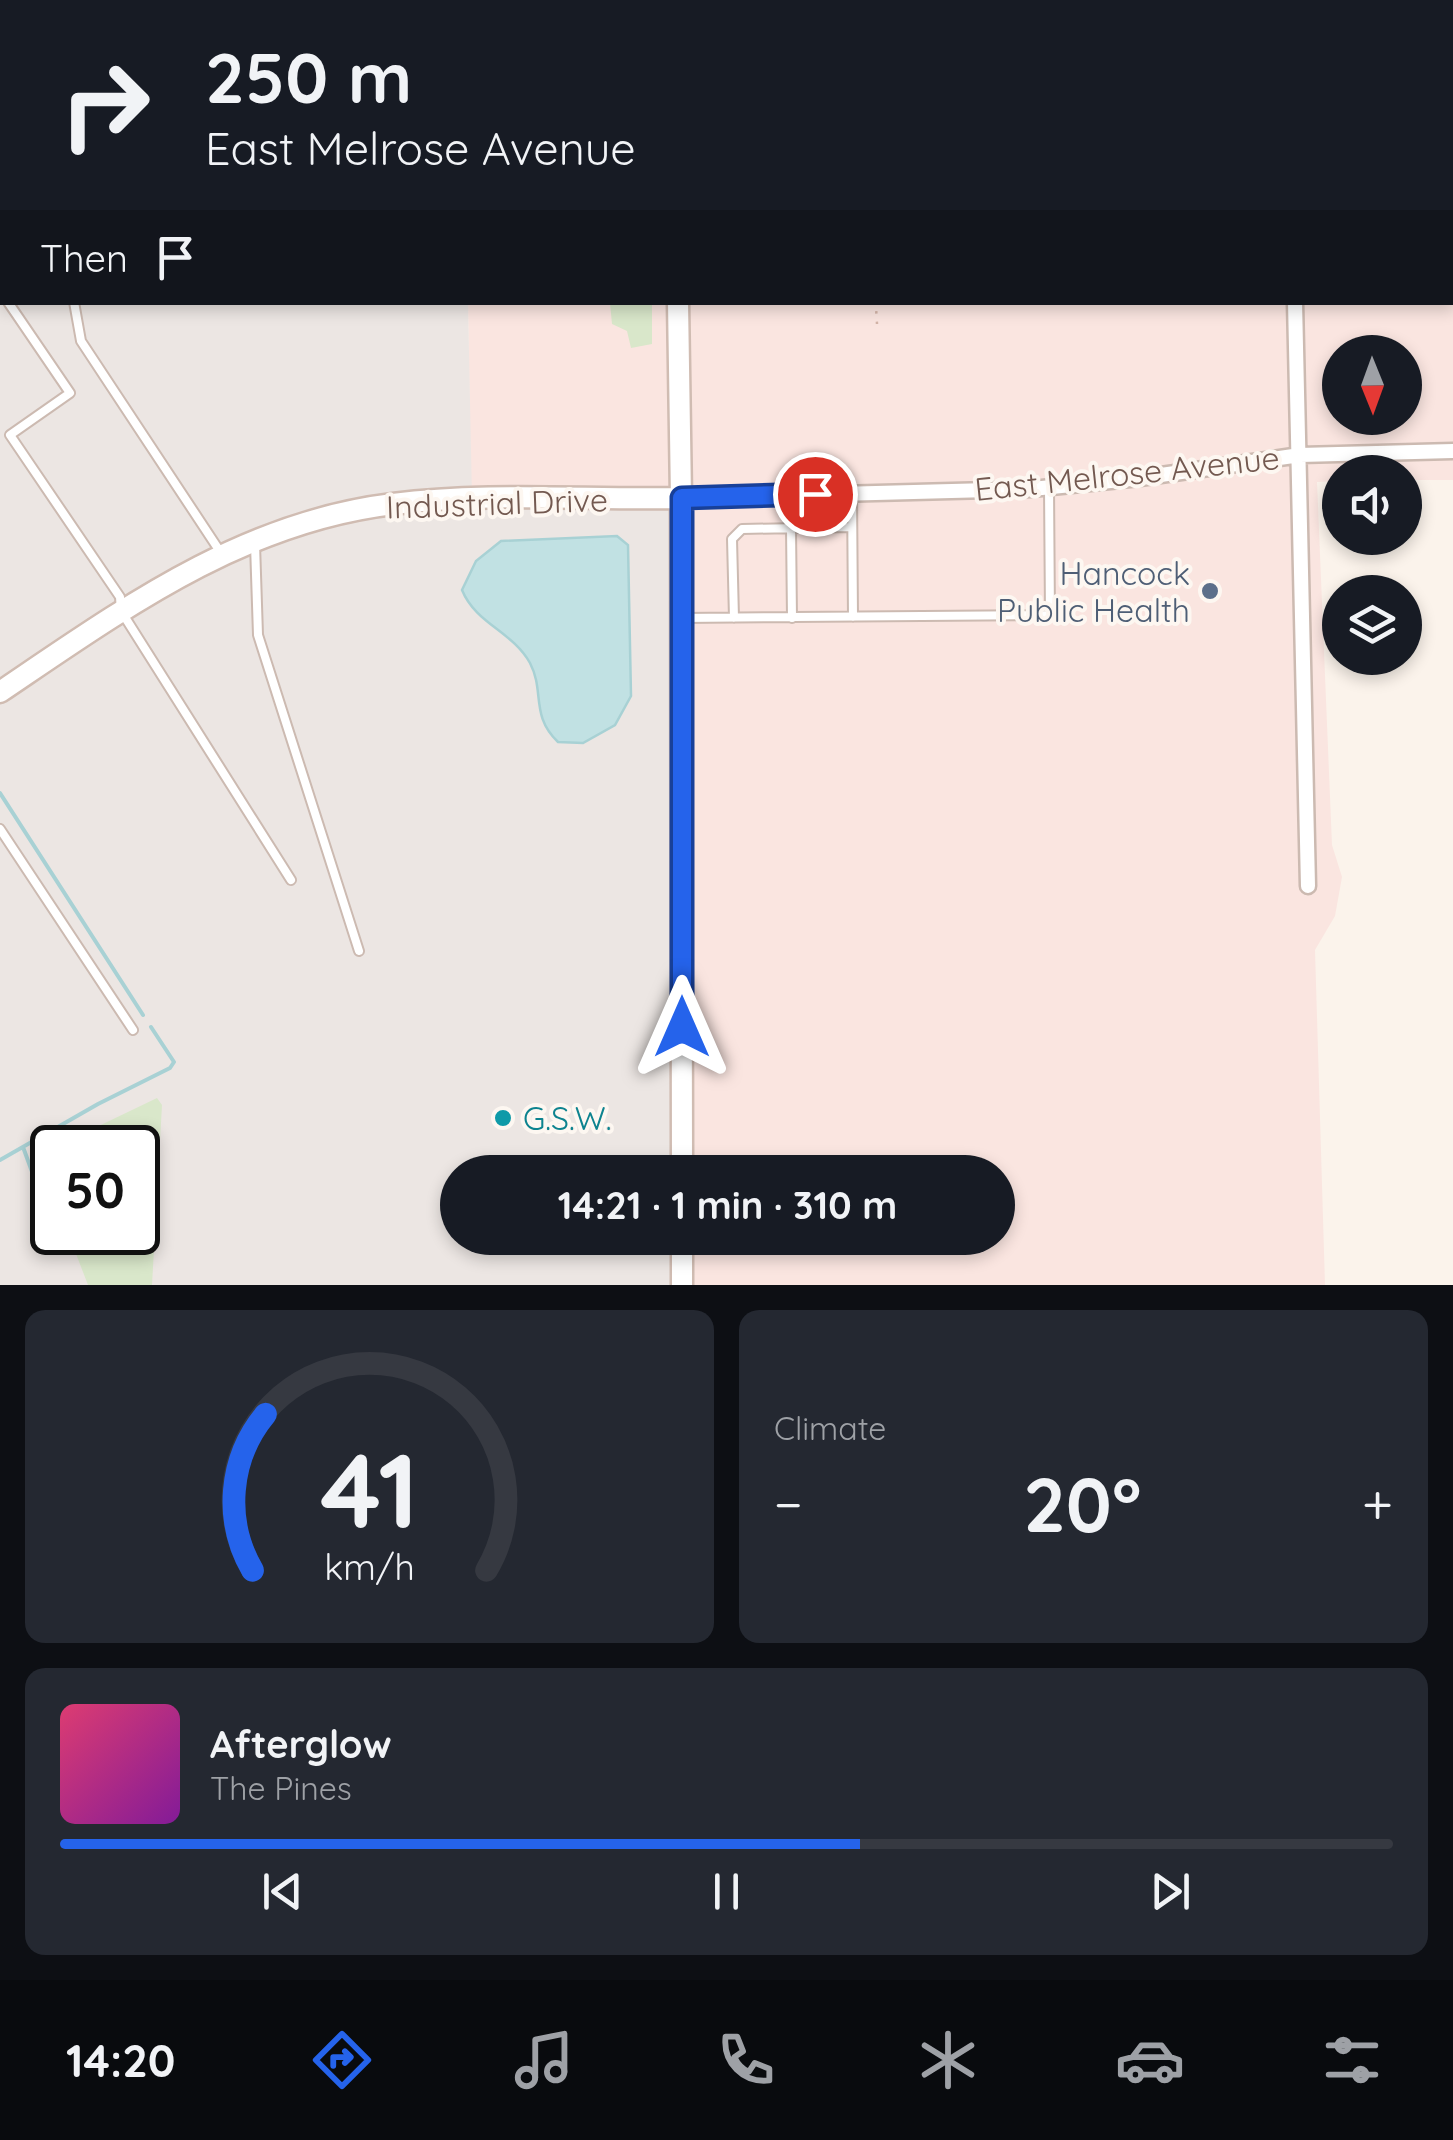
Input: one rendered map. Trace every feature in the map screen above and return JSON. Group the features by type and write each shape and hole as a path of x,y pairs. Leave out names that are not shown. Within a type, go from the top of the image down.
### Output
{"main road":[{"path":"678,305 682,498 682,1155"},
{"name":"Industrial Drive","path":"0,692 121,611 221,554 328,516 421,500 682,498"},
{"path":"682,1255 682,1285"}],"street":[{"path":"1295,305 1308,886"},
{"name":"East Melrose Avenue","path":"682,498 1048,488 1300,455 1453,451"}],"lane":[{"path":"10,305 70,393 10,435 120,597 121,611 291,880"},
{"path":"75,305 82,341 221,554"},
{"path":"682,618 1050,616 1048,488"},
{"path":"852,494 853,617"},
{"path":"734,618 732,539 742,529 852,527"},
{"path":"791,528 792,618"},
{"path":"255,539 258,636 359,951"},
{"path":"0,829 133,1030"}],"path":[{"path":"874,305 877,324"}],"shaded area":[{"path":"0,305 468,305 472,499 681,498 685,1155 440,1155 440,1255 685,1255 686,1285 0,1285"},
{"path":"468,305 1453,305 1453,480 1422,480 1422,455 1322,455 1322,482 1317,482 1332,845 1342,877 1335,916 1315,950 1325,1285 682,1285 682,1255 1015,1255 1015,1155 677,1155 471,499"}],"green space":[{"path":"610,305 652,305 652,344 631,348 627,331 612,324"},
{"path":"157,1098 162,1105 160,1141 160,1125 101,1125"},
{"path":"76,1255 154,1255 152,1285 88,1285"}],"water":[{"path":"617,536 628,545 631,696 615,725 583,743 558,742 544,722 530,663 514,643 476,611 462,590 476,561 501,541"}],"waterway":[{"path":"0,793 143,1015"},
{"path":"0,1160 170,1068 174,1062 151,1027"},
{"path":"23,1147 30,1166"}],"place":[{"name":"Hancock Public Health","path":"1210,591"},
{"name":"G.S.W.","path":"503,1118"}],"route":[{"path":"682,1027 682,498 815,494"}]}
